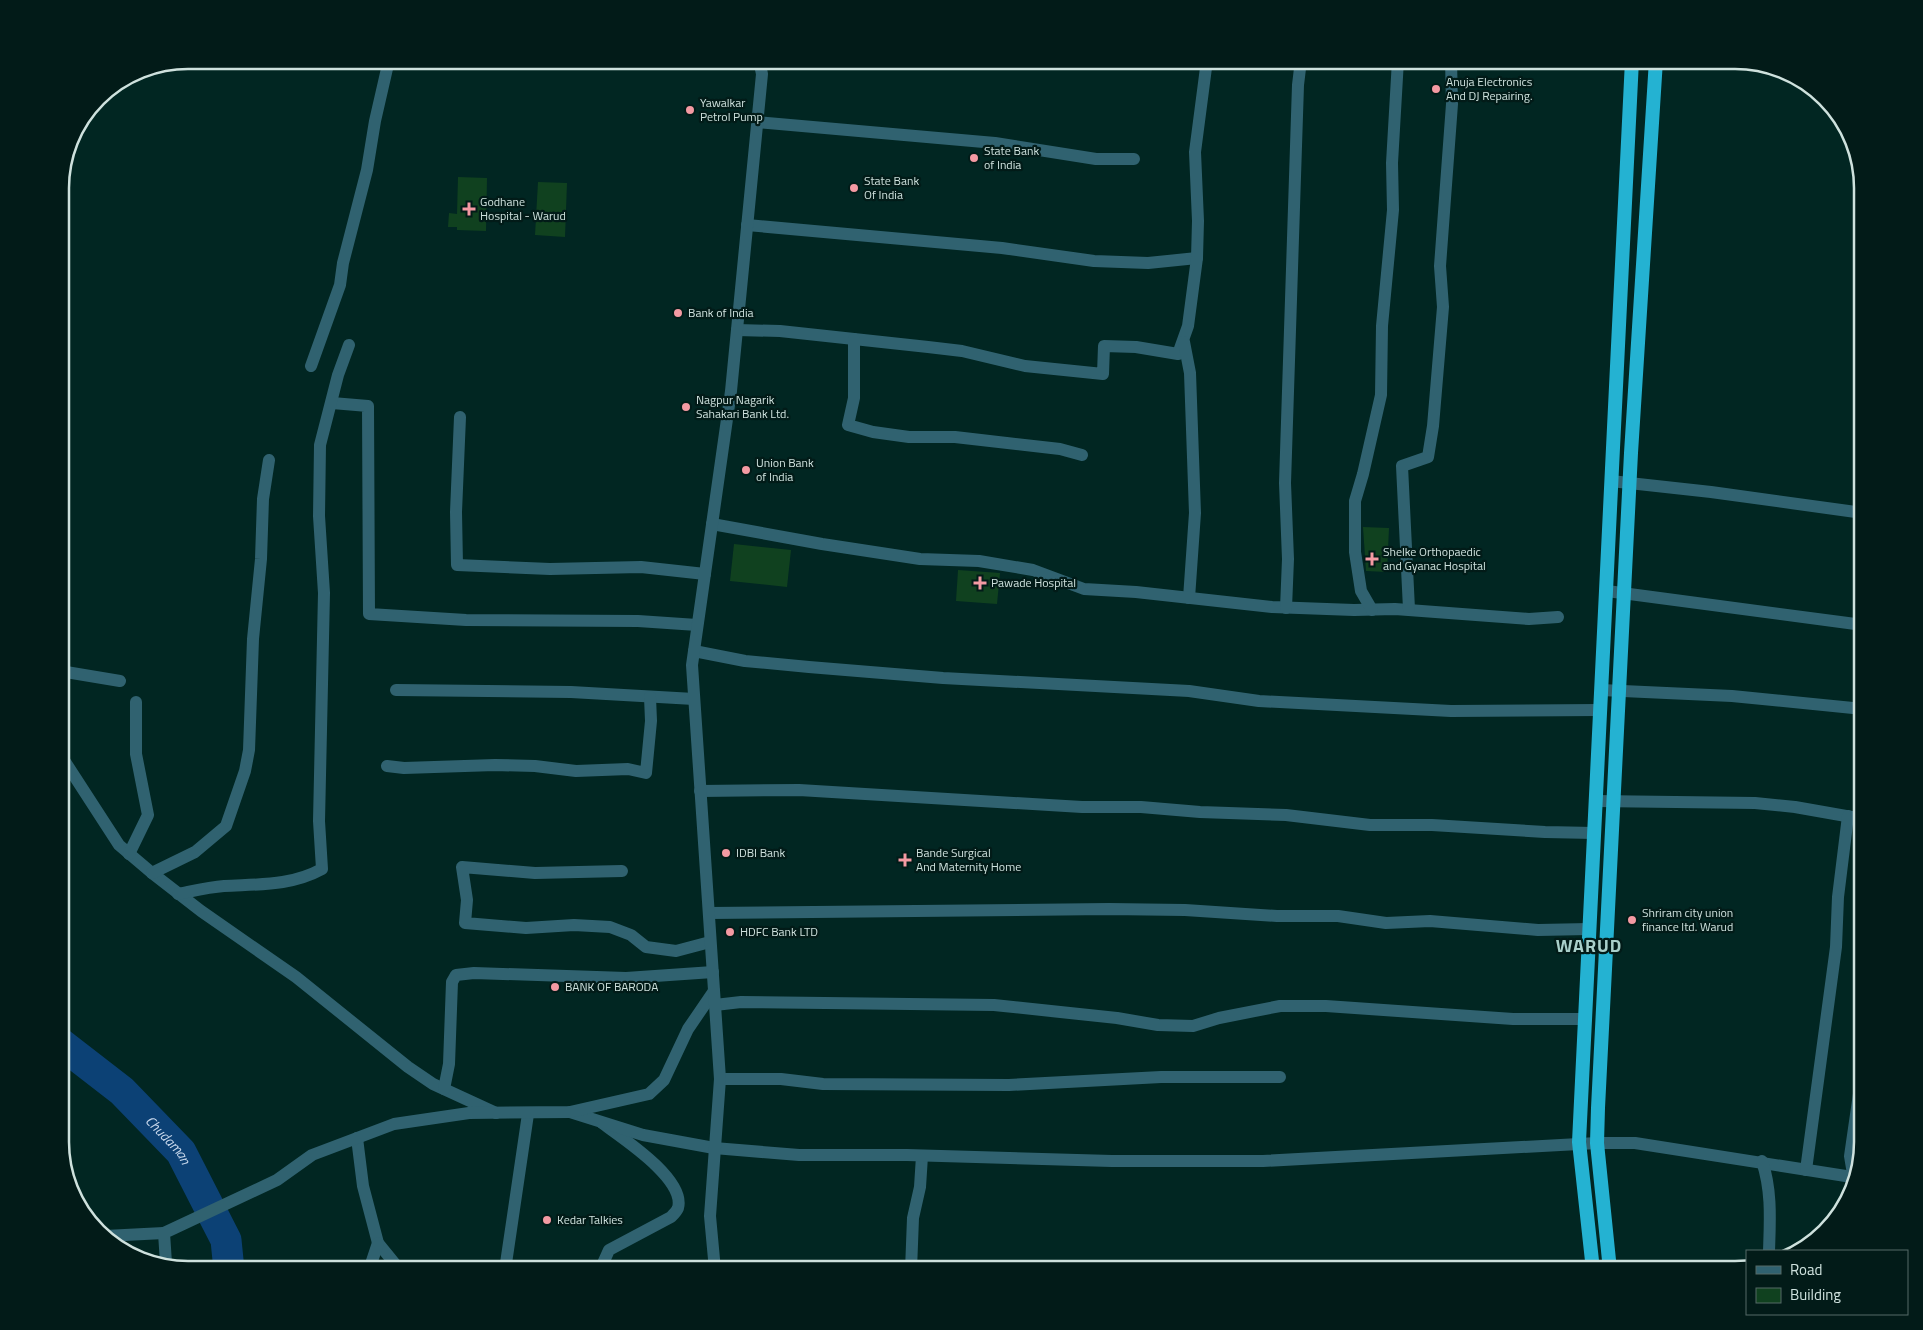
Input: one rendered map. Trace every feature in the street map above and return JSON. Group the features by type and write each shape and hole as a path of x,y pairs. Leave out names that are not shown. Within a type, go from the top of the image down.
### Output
{"highway":[{"path":"1592,1261 1579,1142 1632,69"},
{"path":"1609,1261 1597,1143 1629,482 1655,69"}],"street":[{"path":"311,366 340,285 343,263 368,170 375,121 386,69"},
{"path":"714,1261 710,1216 720,1079 692,664 737,330 762,74 761,69"},
{"path":"737,330 780,332 962,351 1025,366 1103,374 1104,346 1136,347 1178,354 1188,326 1197,258 1198,221 1195,152 1206,69"},
{"path":"1286,608 1288,559 1285,483 1300,69"},
{"path":"1372,610 1361,590 1354,552 1354,501 1363,474 1380,395 1382,317 1393,210 1392,163 1397,69"},
{"path":"1409,609 1402,466 1428,457 1433,426 1443,307 1440,266 1452,104 1450,69"},
{"path":"757,122 995,143 1096,159 1134,159"},
{"path":"747,226 1002,248 1094,261 1148,264 1197,258"},
{"path":"854,339 854,398 848,425 872,432 909,438 955,438 1060,449 1082,454"},
{"path":"1184,340 1190,373 1195,513 1194,552 1189,598"},
{"path":"178,894 224,886 267,885 305,878 322,869 319,821 324,593 319,516 320,445 338,375 349,345"},
{"path":"332,404 368,406 368,614 466,620 638,621 698,625"},
{"path":"460,417 456,512 457,565 550,569 641,567 705,574"},
{"path":"152,873 195,852 226,826 245,770 249,750 253,639 261,559 264,499 269,460"},
{"path":"1611,481 1854,512"},
{"path":"712,524 920,559 979,561 1033,570 1084,589 1136,592 1286,608 1409,609 1529,619 1558,617"},
{"path":"1607,591 1854,624"},
{"path":"694,651 745,661 800,666 943,678 1189,691 1259,700 1451,711 1599,710"},
{"path":"69,672 120,681"},
{"path":"396,690 571,692 694,699"},
{"path":"1601,690 1732,696 1854,708"},
{"path":"386,766 421,768 526,766 576,770 628,769 646,773 651,721 650,696"},
{"path":"129,854 148,815 136,754 136,702"},
{"path":"69,768 119,845 152,873 178,894 296,976 408,1067 444,1089 496,1113"},
{"path":"700,791 799,790 1082,807 1141,807 1200,812 1286,815 1370,825 1432,825 1594,833"},
{"path":"1596,801 1755,803 1795,806 1854,817"},
{"path":"1806,1170 1836,946 1838,897 1848,816"},
{"path":"622,871 535,873 462,867 467,900 465,923 526,928 574,925 610,927 631,936 646,947 676,951 710,942"},
{"path":"709,913 1110,908 1277,916 1338,916 1386,923 1430,921 1538,930 1589,929"},
{"path":"444,1089 449,1064 452,982 456,975 626,978 713,972"},
{"path":"114,1236 164,1233 186,1221 277,1180 312,1155 394,1124 469,1113 528,1114 570,1112 649,1094 664,1080 688,1029 714,991"},
{"path":"715,1005 741,1002 994,1005 1117,1018 1158,1025 1193,1026 1219,1018 1280,1006 1326,1006 1514,1019 1586,1018"},
{"path":"720,1079 781,1079 824,1084 1009,1085 1161,1077 1280,1077"},
{"path":"570,1112 643,1135 714,1148 799,1155 1112,1161 1263,1161 1579,1142 1636,1143 1762,1161 1806,1170 1850,1175"},
{"path":"506,1261 528,1114"},
{"path":"602,1122 657,1166 671,1182 678,1197 678,1209 672,1217 609,1250 604,1261"},
{"path":"1852,1166 1850,1156 1854,1128"},
{"path":"357,1138 363,1186 378,1243 393,1261"},
{"path":"911,1261 913,1218 920,1187 922,1156"},
{"path":"1762,1161 1768,1179 1770,1201 1768,1250"},
{"path":"164,1233 166,1259"},
{"path":"372,1261 378,1243"}],"building":[{"path":"458,177 487,178 486,231 457,230 457,227 448,227 449,213 457,214"},
{"path":"538,182 567,183 565,237 535,235"},
{"path":"1363,527 1389,528 1387,572 1366,571"},
{"path":"734,544 791,550 787,587 730,581"},
{"path":"958,570 1000,573 997,604 956,601"}],"waterway":[{"name":"Chudaman","path":"69,1050 122,1091 181,1152 226,1240 228,1261"}],"place":[{"name":"Anuja Electronics And DJ Repairing.","path":"1436,89"},
{"name":"Yawalkar Petrol Pump","path":"690,110"},
{"name":"State Bank of India","path":"974,158"},
{"name":"State Bank Of India","path":"854,188"},
{"name":"Godhane Hospital - Warud","path":"469,209"},
{"name":"Bank of India","path":"678,313"},
{"name":"Nagpur Nagarik Sahakari Bank Ltd.","path":"686,407"},
{"name":"Union Bank of India","path":"746,470"},
{"name":"Shelke Orthopaedic and Gyanac Hospital","path":"1372,559"},
{"name":"Pawade Hospital","path":"980,583"},
{"name":"IDBI Bank","path":"726,853"},
{"name":"Bande Surgical And Maternity Home","path":"905,860"},
{"name":"Shriram city union finance ltd. Warud","path":"1632,920"},
{"name":"HDFC Bank LTD","path":"730,932"},
{"name":"BANK OF BARODA","path":"555,987"},
{"name":"Kedar Talkies","path":"547,1220"}],"district":[{"name":"WARUD","path":"1589,946"}]}
